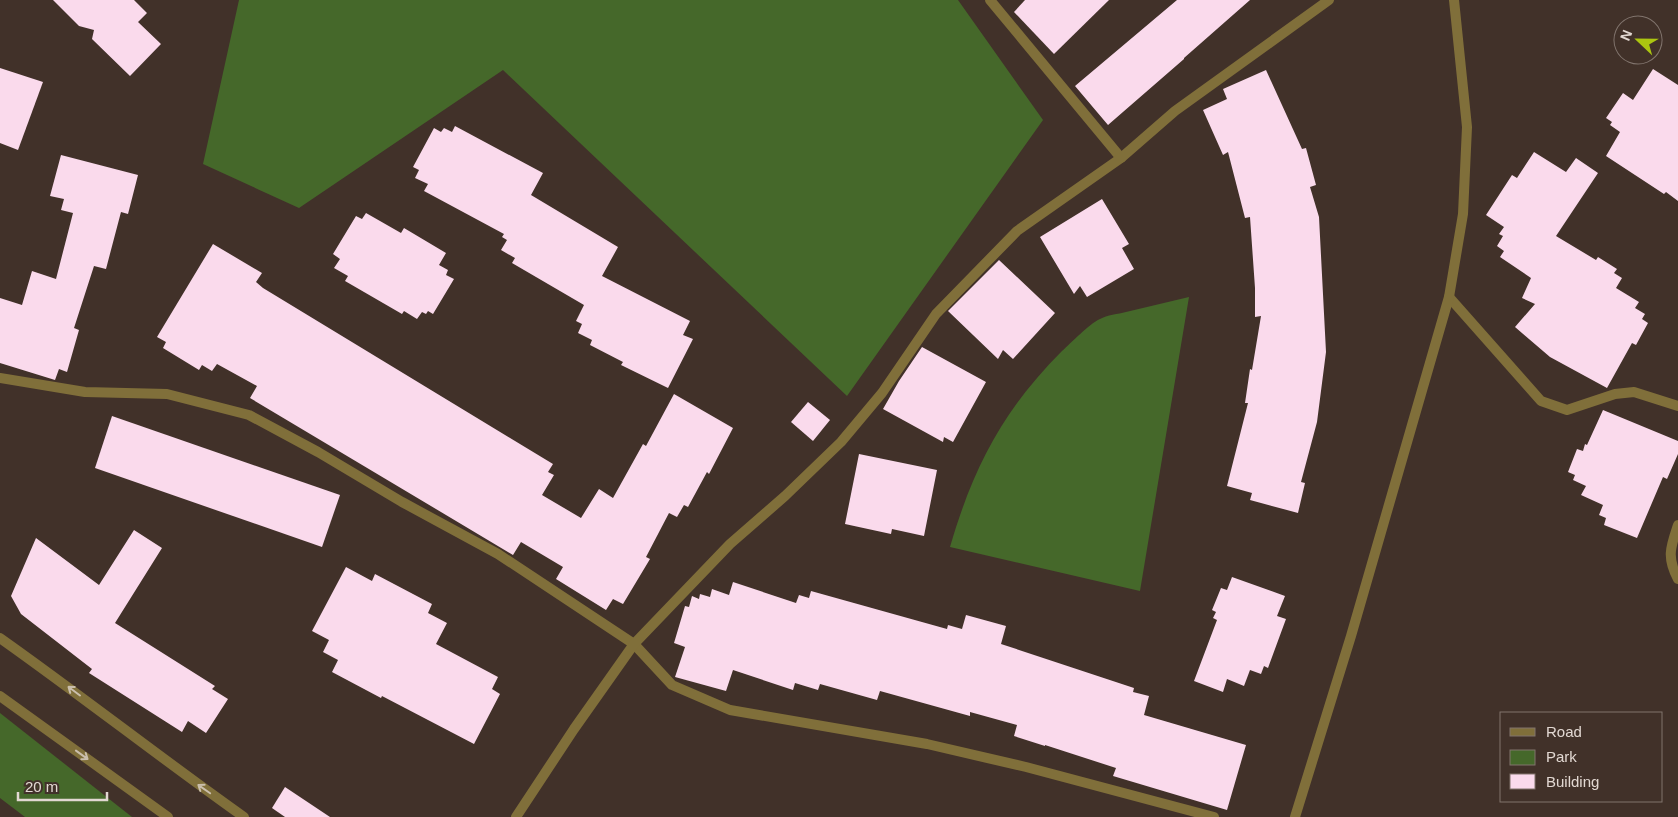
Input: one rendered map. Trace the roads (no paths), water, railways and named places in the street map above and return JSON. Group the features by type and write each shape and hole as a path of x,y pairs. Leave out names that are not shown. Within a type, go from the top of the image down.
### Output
{"street":[{"path":"990,0 1121,158"},
{"path":"516,817 574,729 634,644 730,544 785,496 841,442 882,393 936,314 1017,232 1121,158 1175,111 1330,0"},
{"path":"1295,817 1351,636 1448,296 1463,214 1467,127 1454,0"},
{"path":"1448,296 1540,400 1567,410 1615,394 1634,392 1678,406"},
{"path":"0,378 85,392 167,394 249,415 498,554 634,644 672,685 730,710 927,744 1026,767 1214,817"},
{"path":"1678,525 1670,551 1678,579"},
{"path":"0,638 55,676 184,775 244,817"},
{"path":"0,696 168,817"}]}
